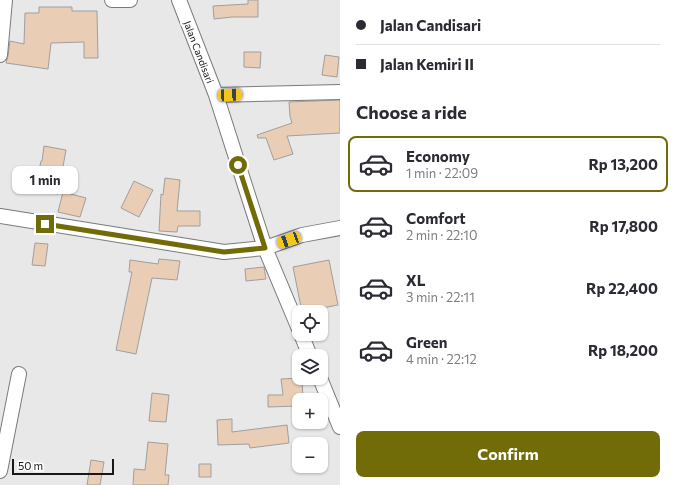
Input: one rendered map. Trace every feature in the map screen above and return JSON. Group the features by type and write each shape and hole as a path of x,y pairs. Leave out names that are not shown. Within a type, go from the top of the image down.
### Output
{"street":[{"path":"0,55 5,0"},
{"path":"112,0 130,0"},
{"name":"Jalan Candisari","path":"179,0 216,95 265,248 292,312"},
{"path":"216,95 340,92"},
{"path":"0,216 224,252 265,248 302,235 340,228"},
{"path":"0,471 19,374"},
{"path":"325,385 334,398 340,427"}],"building":[{"path":"248,0 258,0 258,17 214,19 213,6 248,4"},
{"path":"39,7 72,7 72,11 97,11 98,58 84,58 84,42 51,43 48,69 6,63 10,41 24,44 25,13 39,13"},
{"path":"244,52 261,52 260,68 244,67"},
{"path":"325,55 339,57 337,77 322,75"},
{"path":"340,100 340,133 287,136 293,154 274,160 266,138 258,138 257,135 292,123 289,102"},
{"path":"44,146 66,150 58,194 35,189"},
{"path":"165,178 180,180 177,211 200,211 200,226 178,226 177,232 159,231 161,194 163,195"},
{"path":"134,181 153,190 139,217 121,208"},
{"path":"63,192 86,198 80,217 58,212"},
{"path":"35,243 48,244 45,266 32,265"},
{"path":"159,259 180,261 177,280 152,278 136,354 116,350 132,272 129,272 130,260 158,264"},
{"path":"329,260 338,305 328,307 328,305 301,305 293,267"},
{"path":"264,267 266,279 246,281 245,269"},
{"path":"292,378 292,385 302,385 303,393 292,393 292,406 268,407 268,395 283,395 281,379"},
{"path":"152,393 169,395 166,422 149,421"},
{"path":"232,419 232,432 287,425 289,443 250,448 249,444 218,445 217,420"},
{"path":"148,442 168,444 165,475 169,475 168,485 133,485 134,469 145,470"},
{"path":"91,460 104,462 100,485 87,485"},
{"path":"199,464 211,464 211,477 199,477"}],"route":[{"path":"45,224 224,252 265,248 238,165"}]}
